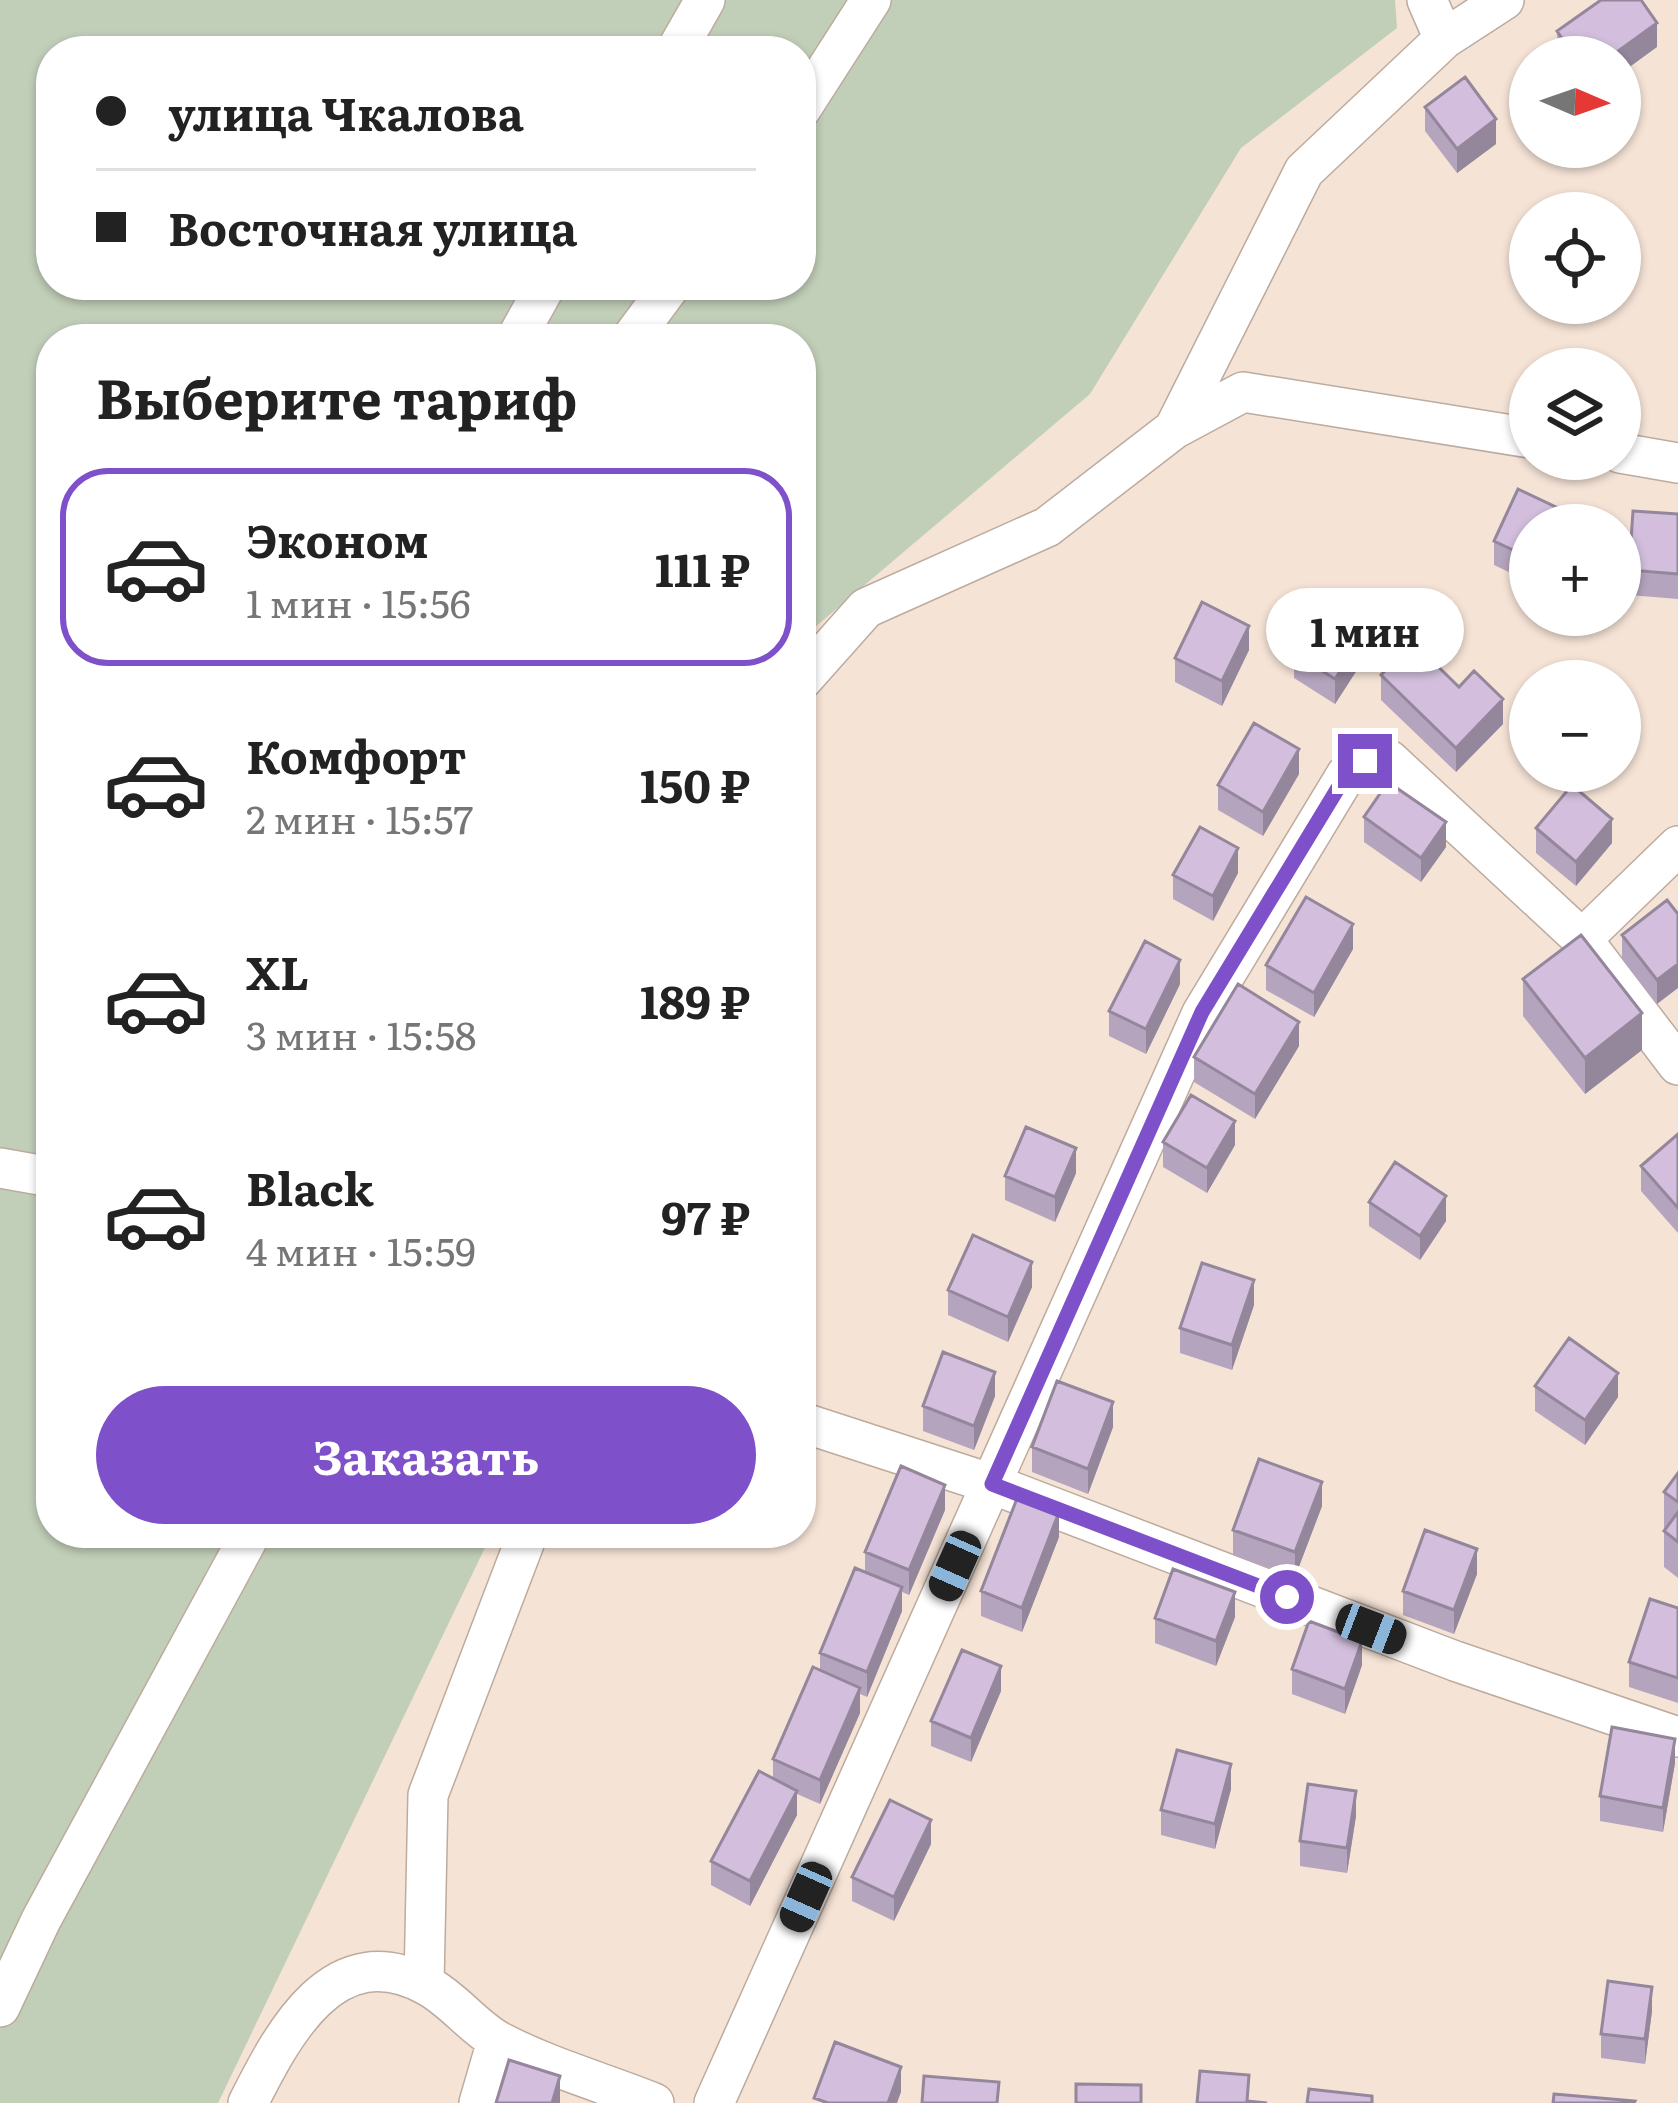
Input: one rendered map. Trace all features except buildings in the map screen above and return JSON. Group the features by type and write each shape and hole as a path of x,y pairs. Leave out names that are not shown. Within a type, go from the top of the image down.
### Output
{"street":[{"path":"685,36 705,0"},
{"path":"816,86 871,0"},
{"path":"1426,0 1444,39"},
{"path":"1174,430 1304,171 1444,39 1504,0"},
{"path":"816,664 866,608 1048,527 1174,430 1243,392 1509,436"},
{"path":"1641,457 1678,463"},
{"path":"714,2103 1202,1012 1346,775 1365,761 1389,760 1582,939 1678,1065"},
{"path":"1582,939 1678,846"},
{"path":"816,1427 992,1484 1455,1661 1678,1737"},
{"path":"0,2007 41,1920 243,1548"},
{"path":"424,1984 428,1795 522,1548"},
{"path":"248,2103 278,2044 307,2005 348,1975 386,1972 424,1984 497,2041 654,2103"},
{"path":"479,2103 497,2041"}],"green space":[{"path":"0,0 1395,0 1397,28 1241,148 1090,394 816,626 816,324 36,324 36,1548 485,1548 218,2103 0,2103"}],"route":[{"path":"1287,1597 992,1484 1202,1012 1346,775 1365,761"}]}
